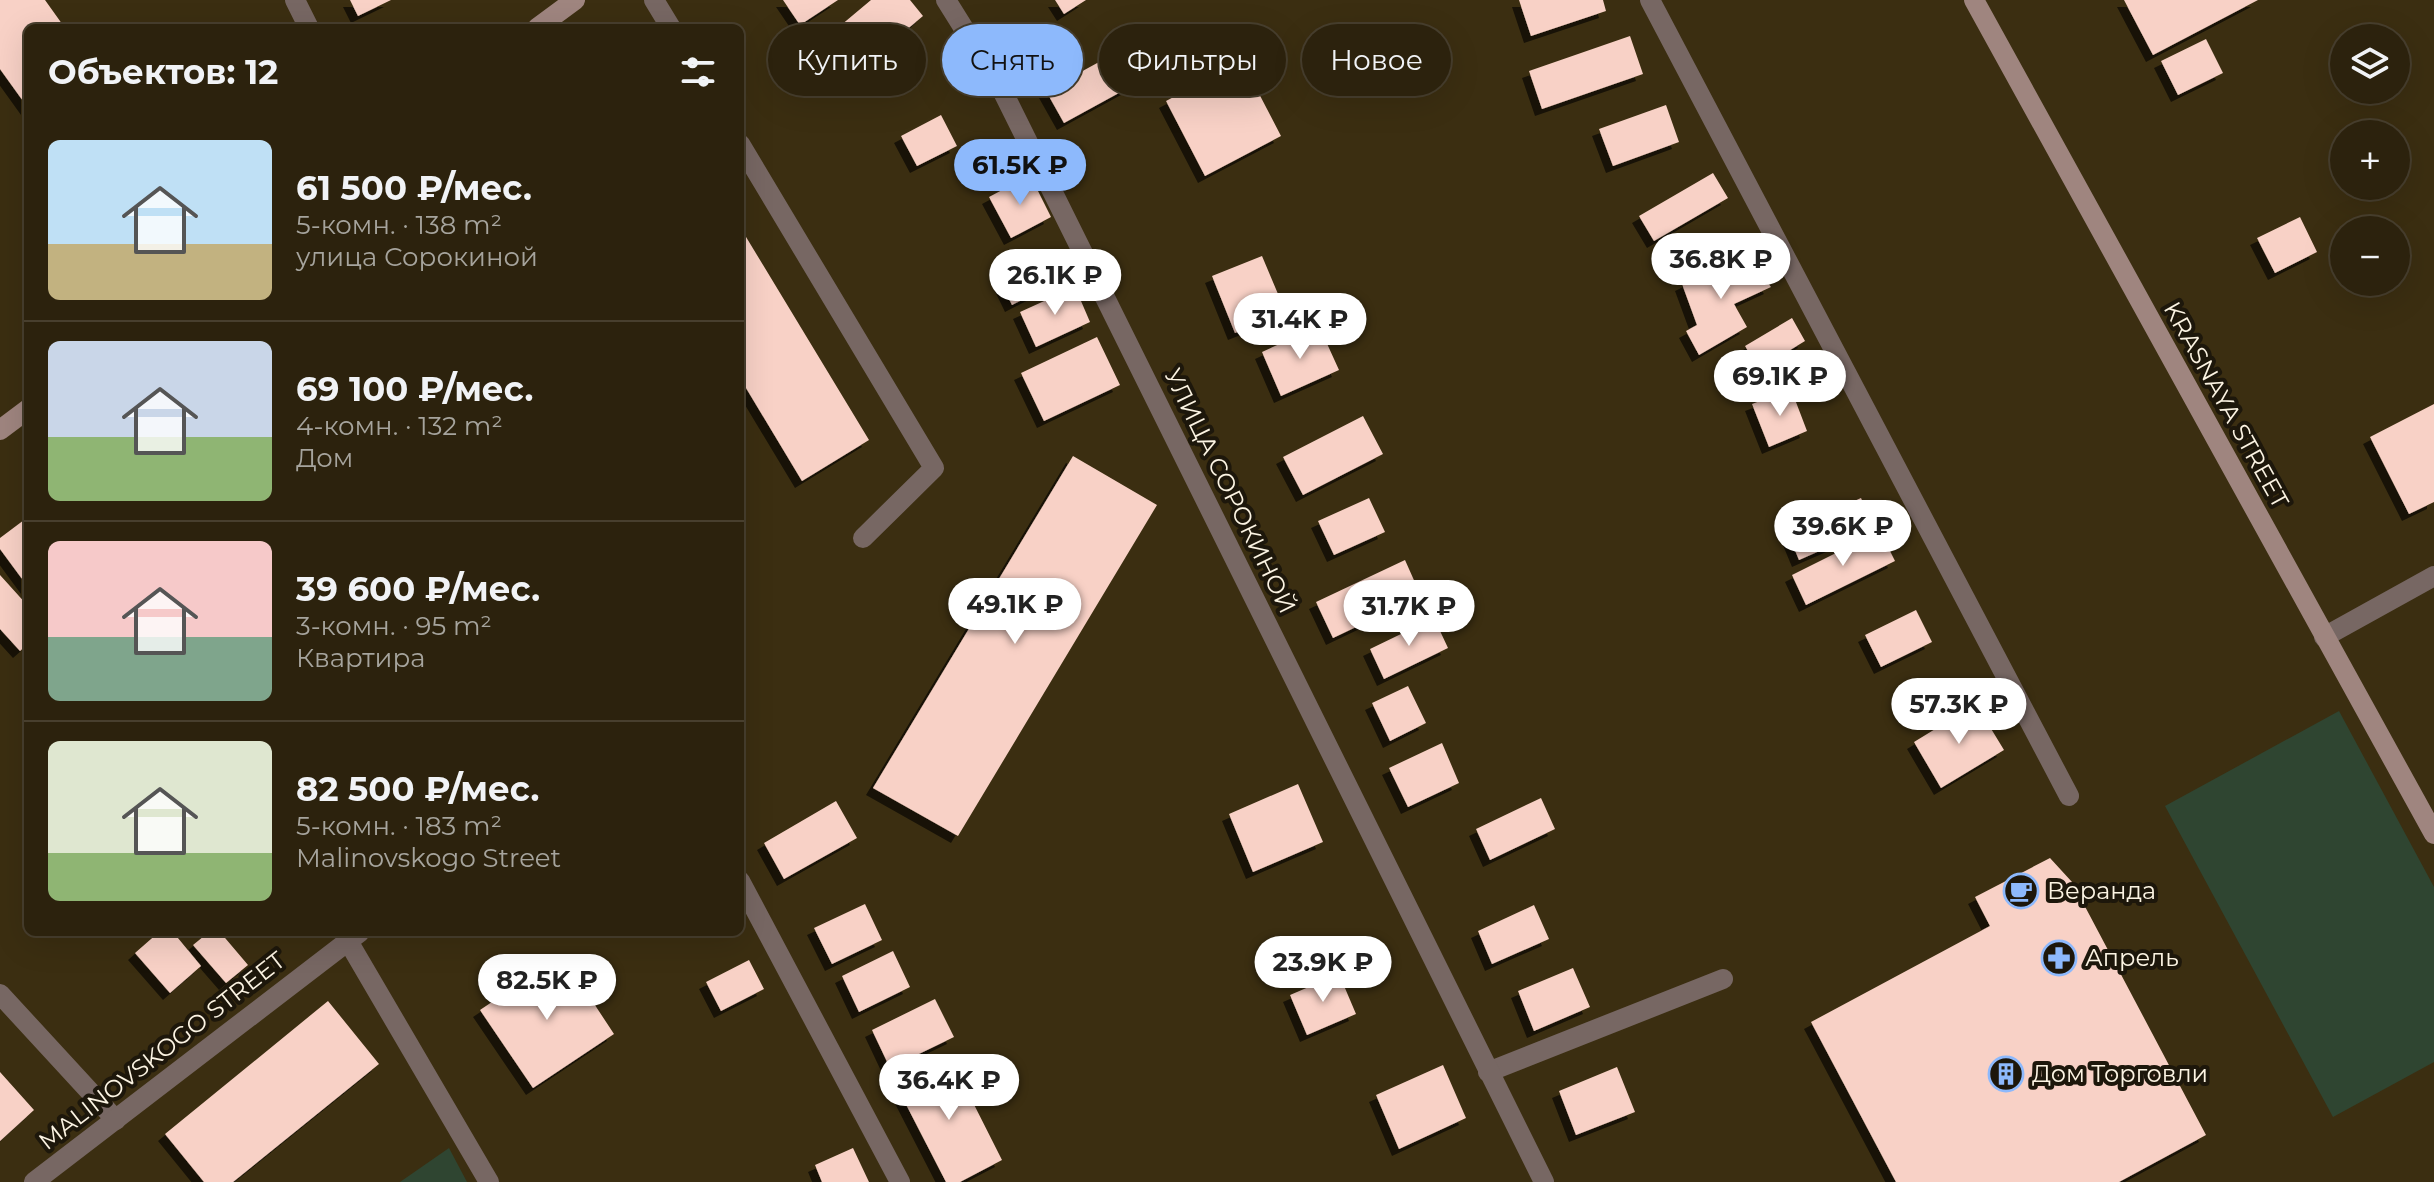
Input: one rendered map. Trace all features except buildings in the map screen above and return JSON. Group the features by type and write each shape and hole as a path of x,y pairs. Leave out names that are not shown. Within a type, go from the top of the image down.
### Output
{"street":[{"path":"295,0 307,24"},
{"path":"542,24 575,0"},
{"path":"654,0 669,24"},
{"name":"УЛИЦА СОРОКИНОЙ","path":"946,0 1001,88 1544,1182"},
{"path":"1650,0 2069,796"},
{"name":"KRASNAYA STREET","path":"1974,0 2434,834"},
{"path":"744,151 934,468 863,538"},
{"path":"0,430 24,412"},
{"path":"2324,637 2434,576"},
{"path":"744,889 900,1182"},
{"path":"354,936 489,1182"},
{"name":"MALINOVSKOGO STREET","path":"34,1182 354,936"},
{"path":"1488,1072 1723,979"},
{"path":"0,994 116,1120"}],"green space":[{"path":"2339,711 2434,887 2434,1062 2333,1117 2165,806"},
{"path":"449,1148 467,1182 400,1182"}],"place":[{"name":"Веранда","path":"2021,891"},
{"name":"Апрель","path":"2059,958"},
{"name":"Дом Торговли","path":"2006,1074"}]}
